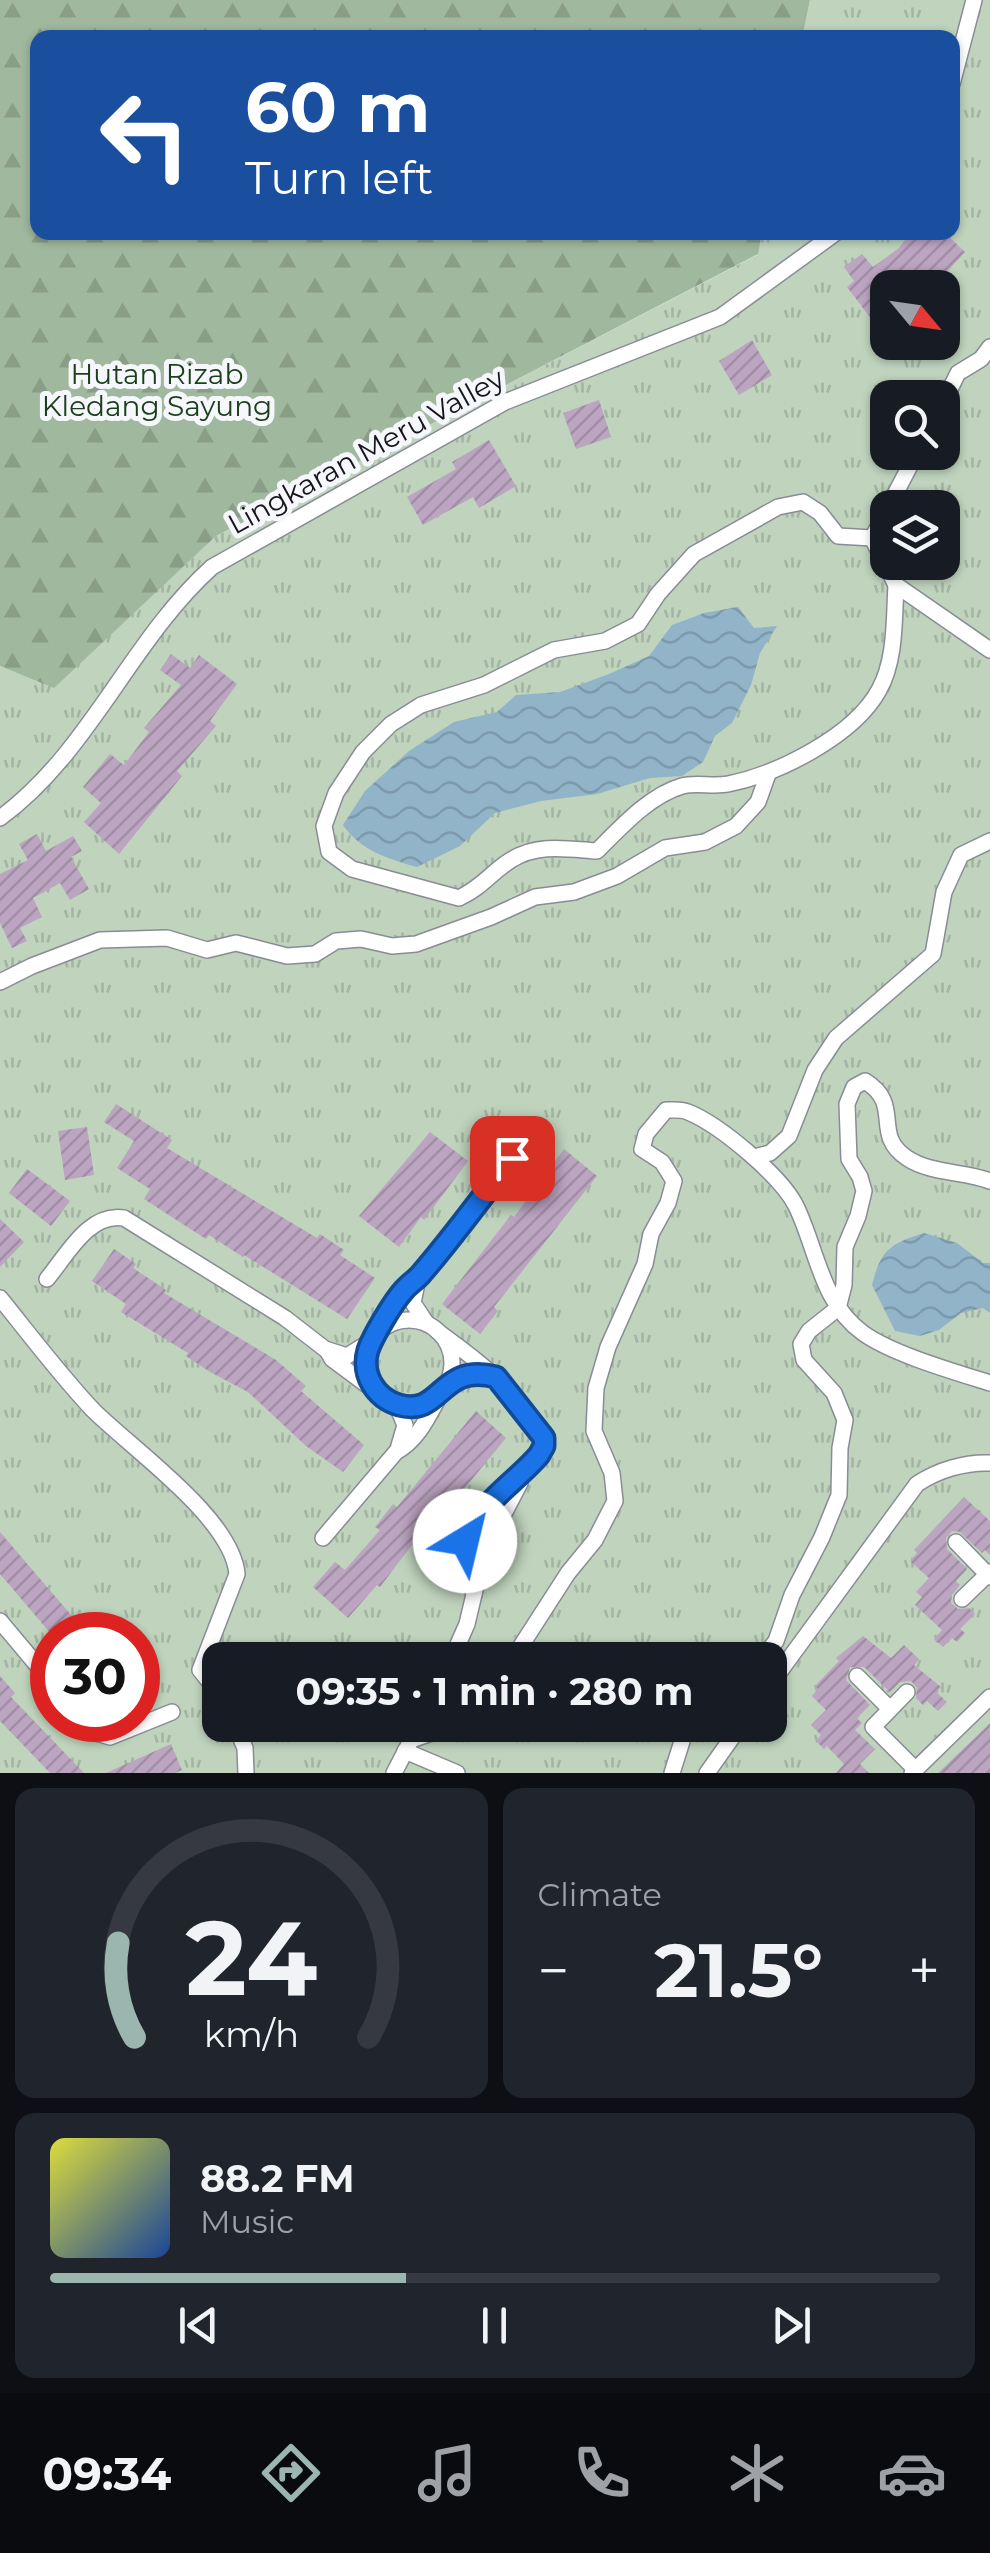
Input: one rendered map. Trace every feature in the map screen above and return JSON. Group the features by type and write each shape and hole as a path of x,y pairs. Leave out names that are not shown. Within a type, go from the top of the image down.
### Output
{"street":[{"path":"960,53 974,0"},
{"name":"Lingkaran Meru Valley","path":"0,818 24,800 64,758 176,602 212,566 504,402 720,318 826,240"},
{"path":"954,380 990,347"},
{"path":"870,538 838,536 820,513 802,502 778,507 694,554 658,594 638,624 605,641 554,650 484,685 422,705 391,724 363,752 336,792 324,826 329,852 352,869 459,898 482,887 511,860 540,848 597,851 649,806 682,786 724,785 768,774 849,727 880,689 893,642 896,585"},
{"path":"893,580 990,650"},
{"path":"0,982 100,940 167,938 206,950 236,944 286,956 315,954 336,941 416,944 491,918 535,897 574,892 617,876 665,848 705,842 736,826 758,802 768,774"},
{"path":"754,1157 770,1153 789,1136 816,1070 836,1038 933,954 944,892 962,855 990,841"},
{"path":"775,1642 792,1595 840,1495 840,1448 845,1420 834,1393 804,1360 801,1344 809,1330 838,1308 846,1247 864,1191 860,1176 848,1159 847,1104 854,1087 865,1081 879,1090 887,1104 886,1124 891,1142 906,1158 926,1167 990,1181"},
{"path":"523,1642 568,1572 595,1540 615,1502 612,1473 594,1431 596,1388 608,1347 645,1264 651,1234 668,1203 674,1181 662,1162 642,1149 646,1134 666,1110 685,1110 717,1128 754,1157 795,1203 838,1308 862,1332 990,1384"},
{"path":"378,1394 368,1374 368,1351 398,1297 418,1278 512,1158"},
{"path":"47,1278 90,1227 108,1217 124,1218 284,1318 326,1349 347,1356 396,1322 417,1321 432,1327 496,1377 544,1438 542,1450 492,1534 459,1642"},
{"path":"323,1538 396,1452 421,1430 451,1373 450,1350 413,1303 418,1278"},
{"path":"0,1298 93,1410 205,1514 236,1558 237,1574 211,1642"},
{"path":"326,1349 332,1359 396,1404 420,1405 466,1374 496,1377"},
{"path":"396,1404 405,1425 396,1452"},
{"path":"787,1661 917,1484 958,1467 990,1463"},
{"path":"956,1542 989,1574 962,1599"},
{"path":"0,1621 30,1656"},
{"path":"858,1676 890,1709"},
{"path":"907,1692 873,1727 914,1771 990,1698"},
{"path":"160,1717 172,1712"},
{"path":"242,1742 246,1773"},
{"path":"394,1773 410,1742"},
{"path":"417,1742 457,1773"},
{"path":"672,1773 682,1742"},
{"path":"706,1773 729,1742"}],"green space":[{"name":"Hutan Rizab Kledang Sayung","path":"0,0 810,0 804,30 30,30 30,240 761,240 758,254 216,536 54,688 0,666"},
{"path":"810,0 990,0 990,1773 0,1773 0,666 54,687 216,536 757,255 760,240 960,240 960,30 804,30"}],"water":[{"path":"738,607 754,628 777,626 760,653 751,685 732,723 715,736 703,762 682,776 650,778 597,794 541,801 495,813 460,846 417,867 366,847 343,825 365,791 409,751 454,722 497,712 516,695 560,692 609,674 649,656 672,625 704,613"},
{"path":"924,1233 957,1243 983,1263 990,1263 990,1313 983,1308 961,1313 939,1330 920,1336 895,1331 872,1285 875,1273 888,1250"}],"building":[{"path":"905,240 952,240 965,252 948,270 870,270 870,317 847,287 854,281 844,267 862,254 873,267"},
{"path":"752,340 772,375 739,395 719,361"},
{"path":"599,400 611,437 576,449 563,413"},
{"path":"489,440 516,486 479,508 473,497 423,525 407,497 456,469 452,462"},
{"path":"171,654 190,668 199,655 237,684 210,721 216,726 177,771 182,776 119,854 84,822 101,803 83,787 110,754 124,765 149,732 144,728 181,685 160,670"},
{"path":"37,834 46,851 73,836 82,851 71,857 89,889 70,900 60,883 33,898 42,917 20,928 27,941 12,948 0,923 0,874 28,860 19,844"},
{"path":"116,1104 172,1140 167,1148 317,1238 320,1234 344,1250 340,1255 375,1278 347,1319 144,1199 150,1189 117,1168 134,1141 104,1122"},
{"path":"87,1127 94,1175 65,1180 58,1131"},
{"path":"430,1132 468,1161 399,1247 359,1216"},
{"path":"564,1149 597,1176 494,1307 498,1311 480,1334 442,1304"},
{"path":"27,1169 70,1201 51,1226 9,1193"},
{"path":"0,1219 24,1242 0,1267"},
{"path":"114,1249 136,1264 133,1268 166,1290 164,1293 276,1360 306,1386 301,1391 364,1445 343,1472 306,1446 248,1392 210,1372 186,1356 188,1353 121,1312 126,1304 92,1281"},
{"path":"476,1411 506,1438 436,1523 431,1520 380,1587 377,1585 348,1618 313,1587 335,1562 345,1570 380,1530 375,1527 393,1504 397,1507"},
{"path":"964,1497 990,1521 990,1555 985,1550 982,1553 960,1532 952,1531 946,1538 947,1549 967,1569 956,1581 960,1585 951,1603 975,1614 960,1629 965,1633 957,1642 952,1638 943,1647 934,1639 942,1630 915,1605 922,1597 916,1592 929,1578 910,1561 917,1553 914,1550"},
{"path":"0,1532 68,1612 32,1612 0,1574"},
{"path":"863,1636 891,1658 904,1645 919,1659 914,1665 941,1687 936,1692 947,1702 938,1711 927,1701 923,1705 916,1698 917,1688 911,1681 900,1682 890,1692 864,1667 850,1667 846,1680 870,1705 857,1718 862,1723 855,1730 875,1749 860,1764 869,1773 836,1773 844,1764 827,1746 824,1749 816,1741 821,1735 811,1725 826,1710 812,1696 818,1689 815,1686 839,1661 836,1658"},
{"path":"0,1676 15,1693 11,1697 30,1717 30,1742 54,1742 84,1773 50,1773 0,1721"},
{"path":"990,1723 990,1773 938,1773 979,1734"},
{"path":"171,1744 182,1770 106,1773"}],"route":[{"path":"465,1541 490,1504 539,1455 544,1438 496,1377 466,1374 447,1384 431,1400 408,1406 378,1394 366,1362 373,1340 398,1297 418,1278 512,1158"}]}
